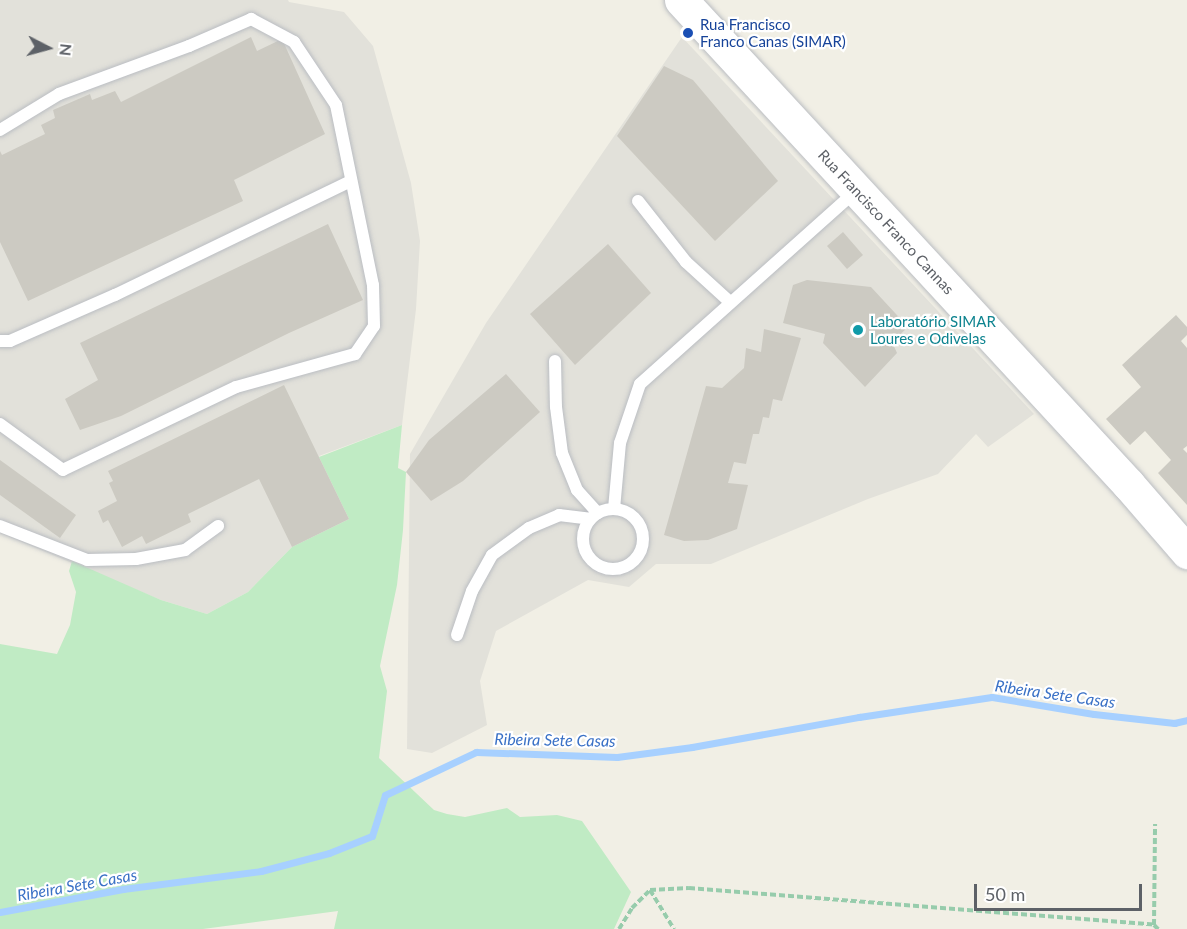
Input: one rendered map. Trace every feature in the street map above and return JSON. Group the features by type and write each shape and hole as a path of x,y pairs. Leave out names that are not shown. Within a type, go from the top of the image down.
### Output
{"street":[{"name":"Rua Francisco Franco Cannas","path":"681,0 1129,485 1187,552"}],"lane":[{"path":"0,130 59,94 189,46 251,19 294,42 336,105 373,285 374,326 356,354 236,387 63,470 0,424"},
{"path":"0,341 9,341 115,295 351,181"},
{"path":"614,508 620,443 640,384 857,190"},
{"path":"638,201 686,262 730,302"},
{"path":"555,361 556,407 562,453 577,490 594,516"},
{"path":"457,635 472,591 492,555 529,528 559,515 594,516 614,508 633,516 643,533 640,553 626,567 606,569 589,557 583,538 594,516"},
{"path":"0,526 87,560 136,559 185,550 218,526"}],"path":[{"path":"620,929 633,908 650,890 689,888 1156,927 1155,824"},
{"path":"650,890 674,929"}],"shaded area":[{"path":"0,0 288,0 344,12 373,46 411,183 420,241 416,309 402,425 319,456 349,519 292,547 248,592 207,614 161,600 0,533"},
{"path":"682,37 1034,414 988,447 976,434 938,474 868,499 711,564 656,564 629,587 588,580 496,631 480,681 487,725 432,753 407,749 410,454 486,323"}],"green space":[{"path":"402,425 398,468 406,472 403,530 397,585 380,666 387,691 379,758 434,810 465,817 507,808 520,817 557,815 582,821 631,892 614,929 334,929 338,911 203,929 0,929 0,644 57,654 70,625 76,592 69,571 72,561 161,600 207,614 248,592 292,547 349,519 319,457"}],"building":[{"path":"251,37 257,51 282,39 325,134 234,180 243,201 28,301 0,242 0,151 2,155 45,134 41,125 55,118 53,110 90,94 92,100 115,91 121,102"},
{"path":"664,66 693,80 778,181 715,241 617,136"},
{"path":"328,224 363,300 289,333 121,416 80,430 65,399 98,380 80,343"},
{"path":"843,232 863,255 847,269 827,246"},
{"path":"608,244 651,293 575,365 530,314"},
{"name":"Laboratório SIMAR Loures e Odivelas","path":"807,280 871,287 908,327 892,342 897,353 865,387 823,343 825,334 783,323 793,285"},
{"path":"1176,315 1187,327 1187,335 1181,341 1187,348 1187,446 1183,449 1187,453 1187,505 1158,473 1171,460 1145,431 1130,445 1106,419 1141,387 1122,365"},
{"path":"764,329 801,338 782,401 773,399 769,418 763,417 759,434 753,434 746,464 734,462 728,483 748,485 737,529 708,540 684,541 664,535 706,386 722,388 744,368 746,348 761,352"},
{"path":"506,374 540,412 463,481 431,501 406,472 429,440"},
{"path":"284,385 349,519 292,547 259,479 188,514 191,522 146,544 142,536 122,547 108,520 103,523 98,511 117,501 109,483 113,481 108,471"},
{"path":"0,460 76,515 60,538 0,495"}],"waterway":[{"name":"Ribeira Sete Casas","path":"0,912 123,889 261,871 329,853 372,836 385,795 476,752 617,757 692,747 859,717 992,697 1094,714 1174,723 1187,720"}],"place":[{"name":"Rua Francisco Franco Canas (SIMAR)","path":"688,33"},
{"name":"Laboratório SIMAR Loures e Odivelas","path":"858,330"}]}
